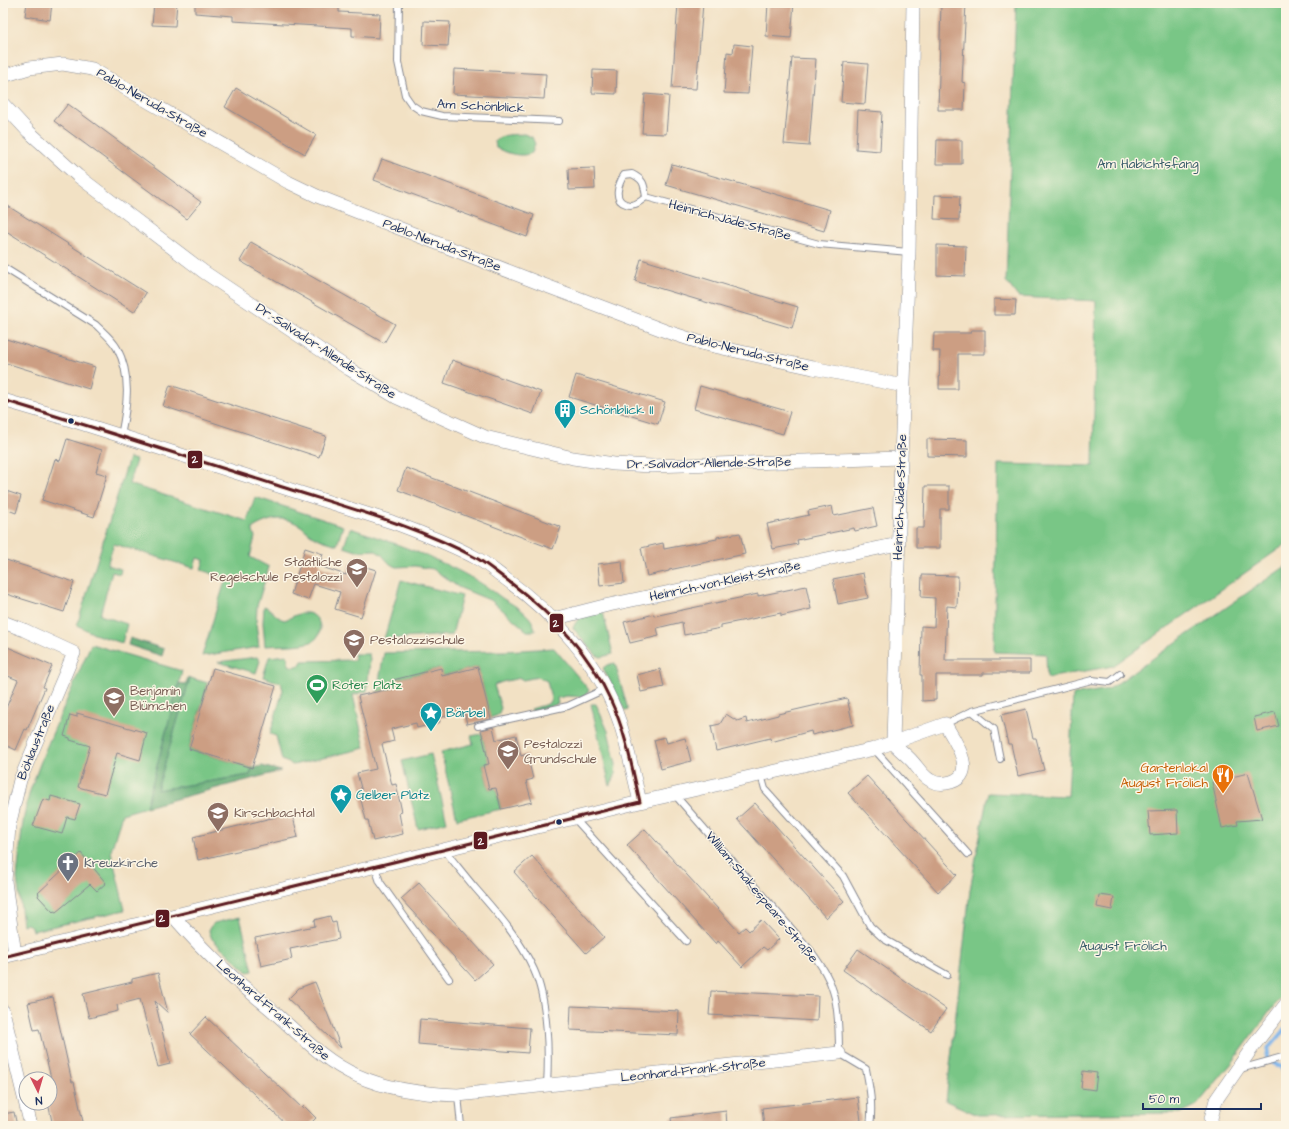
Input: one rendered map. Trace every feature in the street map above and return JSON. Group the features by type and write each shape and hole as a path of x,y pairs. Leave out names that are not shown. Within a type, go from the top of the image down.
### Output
{"street":[{"name":"Heinrich-Jäde-Straße","path":"893,743 898,544 909,252 913,3"},
{"name":"Pablo-Neruda-Straße","path":"3,76 29,68 64,64 92,69 288,182 317,196 544,286 668,332 705,344 904,386"},
{"name":"Dr.-Salvador-Allende-Straße","path":"3,104 28,132 78,176 204,272 349,369 396,397 485,437 580,459 614,464 652,466 901,458"},
{"path":"3,400 392,522 430,536 479,560 520,589 553,619 570,637 605,689 620,723 640,802"},
{"name":"Heinrich-von-Kleist-Straße","path":"553,619 604,606 898,544"},
{"name":"Böhlaustraße","path":"3,622 74,653 20,780 9,826 6,881 11,927 9,955"},
{"path":"9,955 445,851 640,802 874,749 945,724 963,758 964,766 960,776 953,781 937,783 928,780 912,761 893,743"},
{"name":"Leonhard-Frank-Straße","path":"173,916 225,970 316,1050 342,1068 357,1076 377,1084 398,1089 434,1094 458,1095 839,1053"},
{"path":"1211,1122 1216,1100 1254,1045 1286,1004"},
{"path":"3,1011 31,1126"}],"lane":[{"name":"Am Schönblick","path":"399,3 398,62 404,94 412,105 421,111 442,116 560,121"},
{"path":"624,174 632,174 640,178 645,186 646,197 636,204 628,205 621,203 618,198 618,190 624,174"},
{"name":"Heinrich-Jäde-Straße","path":"646,197 819,244 909,252"},
{"path":"3,267 96,325 117,348 124,366 127,386 127,408 121,436"},
{"path":"945,724 972,711 1092,680 1110,682 1120,674"},
{"path":"478,726 568,706 605,689"},
{"path":"972,711 994,730 1000,759"},
{"path":"874,749 968,854"},
{"path":"761,775 765,789 843,876 870,926 884,939 947,975"},
{"name":"William-Shakespeare-Straße","path":"675,795 811,951 825,972 834,992 839,1053"},
{"path":"575,819 686,941"},
{"path":"445,851 506,922 535,971 547,1024 548,1044 546,1086"},
{"path":"375,867 380,882 449,979"},
{"path":"839,1053 866,1069 872,1109 870,1126"},
{"path":"1236,1070 1286,1056"},
{"path":"458,1095 461,1126"}],"green space":[{"name":"Am Habichtsfang","path":"1016,3 1286,3 1286,544 1113,666 1047,678 1046,654 994,652 998,464 1093,466 1096,301 1018,297 1006,281"},
{"path":"524,134 532,137 535,144 532,153 518,155 496,148 495,141 498,138 509,135"},
{"path":"129,458 136,460 129,484 247,521 255,497 343,526 337,545 310,534 301,526 288,520 271,520 253,528 255,537 250,557 269,567 257,606 256,623 259,647 202,656 226,578 201,570 204,560 197,558 194,568 114,544 107,565 121,569 120,574 112,572 100,615 127,624 122,643 94,634 77,625"},
{"path":"350,528 429,557 474,579 528,616 534,625 535,631 527,631 492,601 458,587 433,569 415,566 397,567 390,564 381,554 374,550 356,551 344,547"},
{"name":"August Frölich","path":"1286,566 1286,994 1273,1007 1232,1063 1197,1105 1181,1113 978,1115 946,1101 970,890 988,793 1068,796 1073,695 1109,689"},
{"path":"401,580 462,596 452,635 384,639"},
{"path":"264,606 284,620 301,613 312,615 319,621 320,631 311,642 295,645 265,646 263,623"},
{"path":"603,612 613,654 601,657 596,655 573,628 575,623 581,617 588,614"},
{"path":"130,638 164,649 162,656 128,645"},
{"path":"91,644 182,671 146,807 122,814 111,851 125,910 33,931 32,927 27,924 23,925 17,878 25,811 30,791 44,753"},
{"path":"554,648 589,690 584,697 567,696 557,698 558,704 532,711 531,709 548,704 551,699 547,681 538,677 523,680 520,678 502,682 494,685 501,708 498,715 490,718 478,667 442,676 440,668 393,680 394,688 377,692 384,653 505,651"},
{"name":"Roter Platz","path":"354,654 369,654 370,660 367,691 353,695 365,748 293,765 282,760 276,736 270,734 283,690 281,683 263,677 269,657 287,655 289,665 293,667 300,665 302,661 355,660"},
{"path":"257,657 260,661 256,673 218,662"},
{"path":"615,663 628,710 625,711 603,668 607,665"},
{"path":"188,677 190,678 157,790 250,775 252,768 262,766 281,771 146,807 179,683 186,684"},
{"path":"190,678 208,683 189,749 252,768 250,775 157,790"},
{"path":"591,704 596,704 608,731 616,764 615,776 610,786"},
{"path":"482,734 489,764 483,765 489,789 496,788 501,809 457,819 441,752 473,744 471,736"},
{"path":"431,754 447,822 418,829 402,761"},
{"path":"240,917 253,971 248,972 212,939 209,931 210,927 214,923"}],"building":[{"path":"27,3 52,3 50,20 25,16"},
{"path":"154,3 177,3 175,26 152,25"},
{"path":"195,3 310,3 339,5 339,12 380,14 379,38 352,36 352,28 233,21 233,16 195,13"},
{"path":"678,3 703,3 696,89 672,88"},
{"path":"768,3 794,3 791,38 766,36"},
{"path":"941,3 966,3 962,82 965,83 964,110 938,110"},
{"path":"424,21 450,22 448,46 423,45"},
{"path":"734,44 752,46 748,94 724,93 727,52 733,53"},
{"path":"792,58 816,59 809,146 784,144"},
{"path":"844,62 868,64 865,104 841,102"},
{"path":"454,69 546,74 544,99 453,94"},
{"path":"593,70 617,71 616,94 592,93"},
{"path":"236,88 316,135 305,154 225,107"},
{"path":"645,94 669,96 666,134 642,133"},
{"path":"68,104 201,202 187,219 54,121"},
{"path":"858,110 882,112 880,151 856,149"},
{"path":"937,140 962,140 962,164 936,164"},
{"path":"382,159 534,215 527,237 374,180"},
{"path":"672,164 830,210 824,231 666,185"},
{"path":"594,168 595,189 569,190 568,169"},
{"path":"935,195 960,196 959,220 934,219"},
{"path":"3,203 146,293 134,312 3,229"},
{"path":"251,242 395,324 384,343 240,261"},
{"path":"937,245 966,246 965,276 937,275"},
{"path":"641,259 798,307 792,328 635,281"},
{"path":"994,299 1016,300 1015,315 994,315"},
{"path":"971,330 985,330 985,354 958,354 958,389 939,389 940,351 933,351 934,333 971,333"},
{"path":"3,338 95,367 89,389 3,362"},
{"path":"452,360 541,392 533,414 444,383"},
{"path":"576,375 665,402 658,424 569,397"},
{"path":"170,385 326,436 319,457 163,406"},
{"path":"700,386 790,412 783,434 694,409"},
{"path":"67,439 102,450 96,472 107,475 94,517 42,500 55,459 60,461"},
{"path":"927,439 967,440 967,457 927,456"},
{"path":"406,468 561,527 553,549 398,490"},
{"path":"925,486 949,486 949,509 940,509 940,548 916,548 916,528 924,528"},
{"path":"3,490 21,496 16,513 3,508"},
{"path":"832,506 834,516 873,508 877,526 855,531 854,528 797,540 798,544 773,549 767,524 809,515 808,511"},
{"path":"740,533 745,554 647,576 641,548 663,543 664,549"},
{"path":"305,548 323,554 319,566 346,575 350,562 376,570 361,617 335,609 340,592 314,584 308,600 291,594"},
{"path":"3,559 74,582 64,612 3,593"},
{"path":"622,561 624,583 600,586 598,564"},
{"path":"863,573 868,598 838,604 833,579"},
{"path":"922,575 958,576 957,607 947,606 945,660 1030,660 1030,673 936,675 936,700 922,701 922,675 920,675 921,626 934,627 935,598 921,597"},
{"path":"806,586 811,609 781,616 781,613 721,625 721,628 684,635 682,622 657,628 659,636 630,643 624,622 654,614 654,616 758,594 758,596"},
{"path":"3,645 52,666 43,687 45,688 27,730 25,729 16,750 3,744 3,715 18,680 3,674"},
{"name":"Pestalozzi Grundschule","path":"478,667 491,719 467,724 464,711 439,718 440,722 417,728 416,723 391,729 394,741 382,744 392,785 396,784 402,812 399,813 403,834 373,841 361,800 360,793 362,792 357,773 376,769 358,696 394,688 393,680 441,668 442,676"},
{"path":"213,668 276,686 252,768 189,749"},
{"path":"660,669 664,687 641,692 637,675"},
{"path":"847,698 853,725 812,735 811,731 771,742 770,738 716,751 711,726 720,724 726,714 737,721 746,718 747,723 778,714"},
{"path":"1026,709 1033,738 1036,738 1044,770 1018,776 1011,744 1008,744 1001,715"},
{"path":"1275,712 1279,726 1257,731 1254,717"},
{"path":"77,713 147,733 140,760 117,753 105,794 78,787 90,746 70,740 70,738 64,736 70,715 77,717"},
{"path":"493,727 496,740 516,735 521,756 527,754 533,779 526,781 532,802 501,809 496,788 489,789 483,765 489,764 481,730"},
{"path":"665,737 667,743 685,738 691,761 661,769 654,740"},
{"path":"1248,773 1262,819 1237,821 1238,825 1222,828 1212,782"},
{"path":"867,776 957,875 938,892 848,793"},
{"path":"51,796 80,804 75,819 67,817 62,834 33,826 43,799 50,801"},
{"path":"755,803 844,901 826,918 737,819"},
{"path":"1177,810 1178,833 1150,835 1148,811"},
{"path":"292,813 298,837 198,860 193,837"},
{"path":"645,829 739,932 745,927 749,931 761,920 779,939 767,950 763,947 742,967 718,941 716,944 627,845"},
{"name":"Kreuzkirche","path":"81,853 106,883 97,891 90,884 56,912 53,912 38,896 38,893"},
{"path":"532,856 604,937 586,953 514,872"},
{"path":"419,883 493,964 475,980 401,899"},
{"path":"1099,895 1114,897 1112,910 1097,907"},
{"path":"330,916 332,923 336,922 339,939 290,949 292,959 261,966 255,938 315,926 314,920"},
{"path":"858,949 946,1009 931,1031 843,970"},
{"path":"158,973 168,1013 155,1001 170,1064 158,1067 140,999 117,1005 118,1011 89,1018 83,994 132,982 132,979"},
{"path":"315,982 341,1048 288,999 299,988"},
{"path":"711,991 818,996 817,1021 709,1015"},
{"path":"53,997 72,1082 74,1082 84,1126 53,1126 50,1111 58,1111 58,1071 49,1071 39,1029 34,1030 28,1003"},
{"path":"571,1006 679,1011 678,1035 570,1030"},
{"path":"206,1017 302,1108 304,1106 316,1118 308,1126 288,1126 190,1034"},
{"path":"420,1019 530,1028 528,1053 418,1044"},
{"path":"1083,1071 1097,1073 1095,1090 1081,1088"},
{"path":"858,1097 861,1121 821,1126 764,1126 762,1108"},
{"path":"726,1111 727,1126 672,1126 671,1118"},
{"path":"14,1112 17,1126 3,1126 3,1114"}],"waterway":[{"path":"1281,1067 1267,1059 1269,1048 1286,1028"},
{"path":"1286,1066 1281,1067 1286,1075"}],"transit line":[{"name":"2","path":"3,400 377,517 429,536 482,561 523,592 553,619 592,666 611,701 621,726 640,802"},
{"name":"2","path":"3,957 640,802"}],"place":[{"name":"Schönblick II","path":"565,430"},
{"name":"Staatliche Regelschule Pestalozzi","path":"357,588"},
{"name":"Pestalozzischule","path":"354,660"},
{"name":"Roter Platz","path":"317,704"},
{"name":"Benjamin Blümchen","path":"114,718"},
{"name":"Bärbel","path":"431,732"},
{"name":"Pestalozzi Grundschule","path":"508,770"},
{"name":"Gartenlokal August Frölich","path":"1223,794"},
{"name":"Gelber Platz","path":"341,814"},
{"name":"Kirschbachtal","path":"218,832"},
{"name":"Kreuzkirche","path":"68,882"}]}
